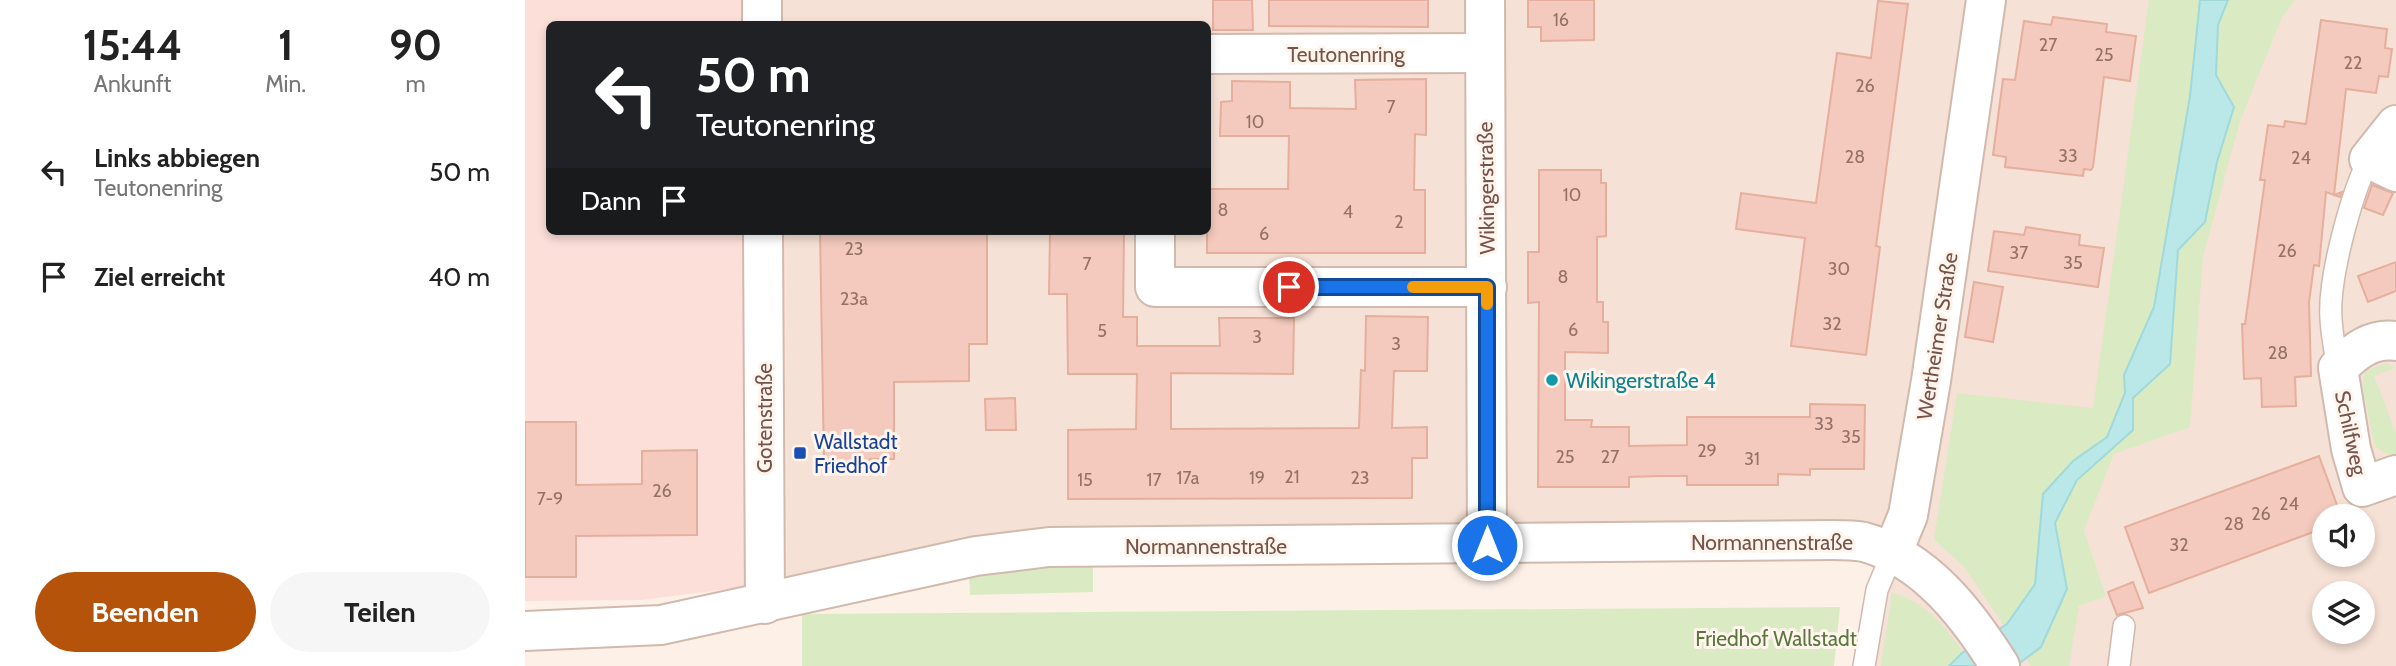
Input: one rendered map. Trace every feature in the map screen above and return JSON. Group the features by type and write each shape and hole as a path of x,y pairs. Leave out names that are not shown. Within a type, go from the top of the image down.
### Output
{"street":[{"path":"762,0 762,21"},
{"name":"Wikingerstraße","path":"1485,0 1487,545"},
{"name":"Wertheimer Straße","path":"1892,554 1908,515 1929,395 1963,178 1986,0"},
{"name":"Teutonenring","path":"1211,54 1485,53"},
{"path":"2383,166 2396,125"},
{"name":"Gotenstraße","path":"763,235 765,604"},
{"path":"1155,235 1155,287 1487,287"},
{"name":"Schilfweg","path":"2396,341 2382,340 2356,350 2338,368 2351,449 2362,488 2396,475"},
{"name":"Normannenstraße","path":"525,631 661,625 976,556 1049,547 1832,540 1863,542 1892,554 1928,577 1977,630 2000,666"}],"lane":[{"path":"2338,368 2330,317 2342,238 2360,178 2383,166"},
{"name":"Wertheimer Straße","path":"1864,666 1877,590 1892,554"},
{"path":"2119,666 2124,626"}],"shaded area":[{"path":"525,0 783,0 783,21 546,21 546,235 785,235 787,582 641,600 525,601"},
{"path":"783,0 2396,0 2396,666 1869,666 1887,543 1031,529 787,582 785,235 1211,235 1211,21 783,21"}],"green space":[{"path":"2149,0 2295,0 2282,17 2240,121 2203,257 2190,427 2114,454 2084,530 2106,596 2079,606 2069,666 2031,666 1965,568 1934,539 1957,393 2093,408"},
{"path":"2386,363 2395,368 2374,376 2396,433 2396,459 2375,447 2362,386 2365,371"},
{"path":"1093,565 1093,592 970,595 969,569"},
{"path":"1892,593 1918,604 1939,621 1972,666 1881,666"},
{"name":"Friedhof Wallstadt","path":"1840,607 1834,666 802,666 802,614"}],"water":[{"path":"2200,0 2228,0 2218,25 2216,75 2234,107 2217,162 2205,222 2178,250 2170,364 2133,398 2133,430 2077,480 2055,523 2067,589 2041,647 2016,666 1949,666 1962,653 2007,624 2035,584 2043,494 2073,461 2107,437 2125,393 2124,375 2154,307 2190,96"}],"building":[{"path":"1213,0 1252,0 1253,30 1213,30"},
{"path":"1269,0 1428,0 1428,27 1269,26"},
{"path":"1528,0 1594,0 1594,40 1541,41 1541,27 1528,27"},
{"path":"1878,1 1908,4 1876,246 1880,247 1866,355 1791,346 1805,238 1736,229 1741,193 1816,203 1837,53 1871,58"},
{"path":"2053,17 2107,24 2106,32 2136,36 2130,81 2104,77 2093,167 2091,170 2084,169 2083,176 2005,167 2006,157 1993,155 2003,79 2015,80 2024,21 2051,25"},
{"path":"2321,20 2387,29 2385,48 2392,49 2388,77 2379,76 2376,93 2346,89 2334,195 2326,192 2319,266 2314,265 2309,302 2311,376 2295,377 2296,406 2262,407 2261,378 2244,379 2242,324 2245,324 2265,180 2260,180 2268,125 2284,127 2285,121 2306,124"},
{"path":"1426,79 1426,135 1415,134 1414,190 1425,190 1425,253 1207,253 1207,235 1211,235 1211,189 1288,189 1289,136 1220,136 1221,102 1232,101 1232,81 1290,82 1290,108 1356,109 1355,80"},
{"path":"1539,170 1601,170 1601,183 1606,183 1606,236 1597,237 1597,302 1603,302 1603,322 1608,322 1608,353 1565,352 1565,420 1592,420 1591,427 1629,427 1629,446 1687,445 1687,417 1810,417 1810,404 1865,405 1864,469 1810,469 1810,475 1778,474 1778,485 1687,485 1687,476 1659,476 1629,477 1629,487 1538,487 1539,302 1528,303 1528,252 1539,252"},
{"path":"2372,185 2393,193 2383,215 2364,208"},
{"path":"2026,227 2080,235 2079,245 2104,248 2098,287 1988,271 1994,231 2024,235"},
{"path":"820,235 987,235 987,344 969,344 969,381 894,382 894,459 870,459 870,464 824,464"},
{"path":"1050,235 1124,235 1123,317 1137,317 1137,346 1220,346 1219,318 1294,318 1293,374 1171,373 1171,429 1359,428 1361,370 1365,371 1366,316 1428,317 1427,371 1394,371 1392,428 1427,427 1427,458 1412,458 1412,498 1068,499 1068,430 1136,429 1137,374 1068,374 1067,294 1049,294"},
{"path":"2396,262 2396,291 2368,302 2358,276"},
{"path":"1974,282 2003,287 1993,342 1965,337"},
{"path":"1015,398 1016,430 986,430 985,399"},
{"path":"525,422 576,422 576,485 642,484 642,451 697,450 697,535 576,536 576,577 525,577"},
{"path":"2319,456 2337,504 2312,504 2312,532 2149,593 2125,527"},
{"path":"2133,582 2143,608 2117,615 2108,592"}],"slow traffic":[{"path":"1413,287 1487,287 1487,304"}],"place":[{"name":"Wikingerstraße 4","path":"1552,380"},
{"name":"Wallstadt Friedhof","path":"800,453"}],"route":[{"path":"1289,287 1487,287 1487,545"}]}
